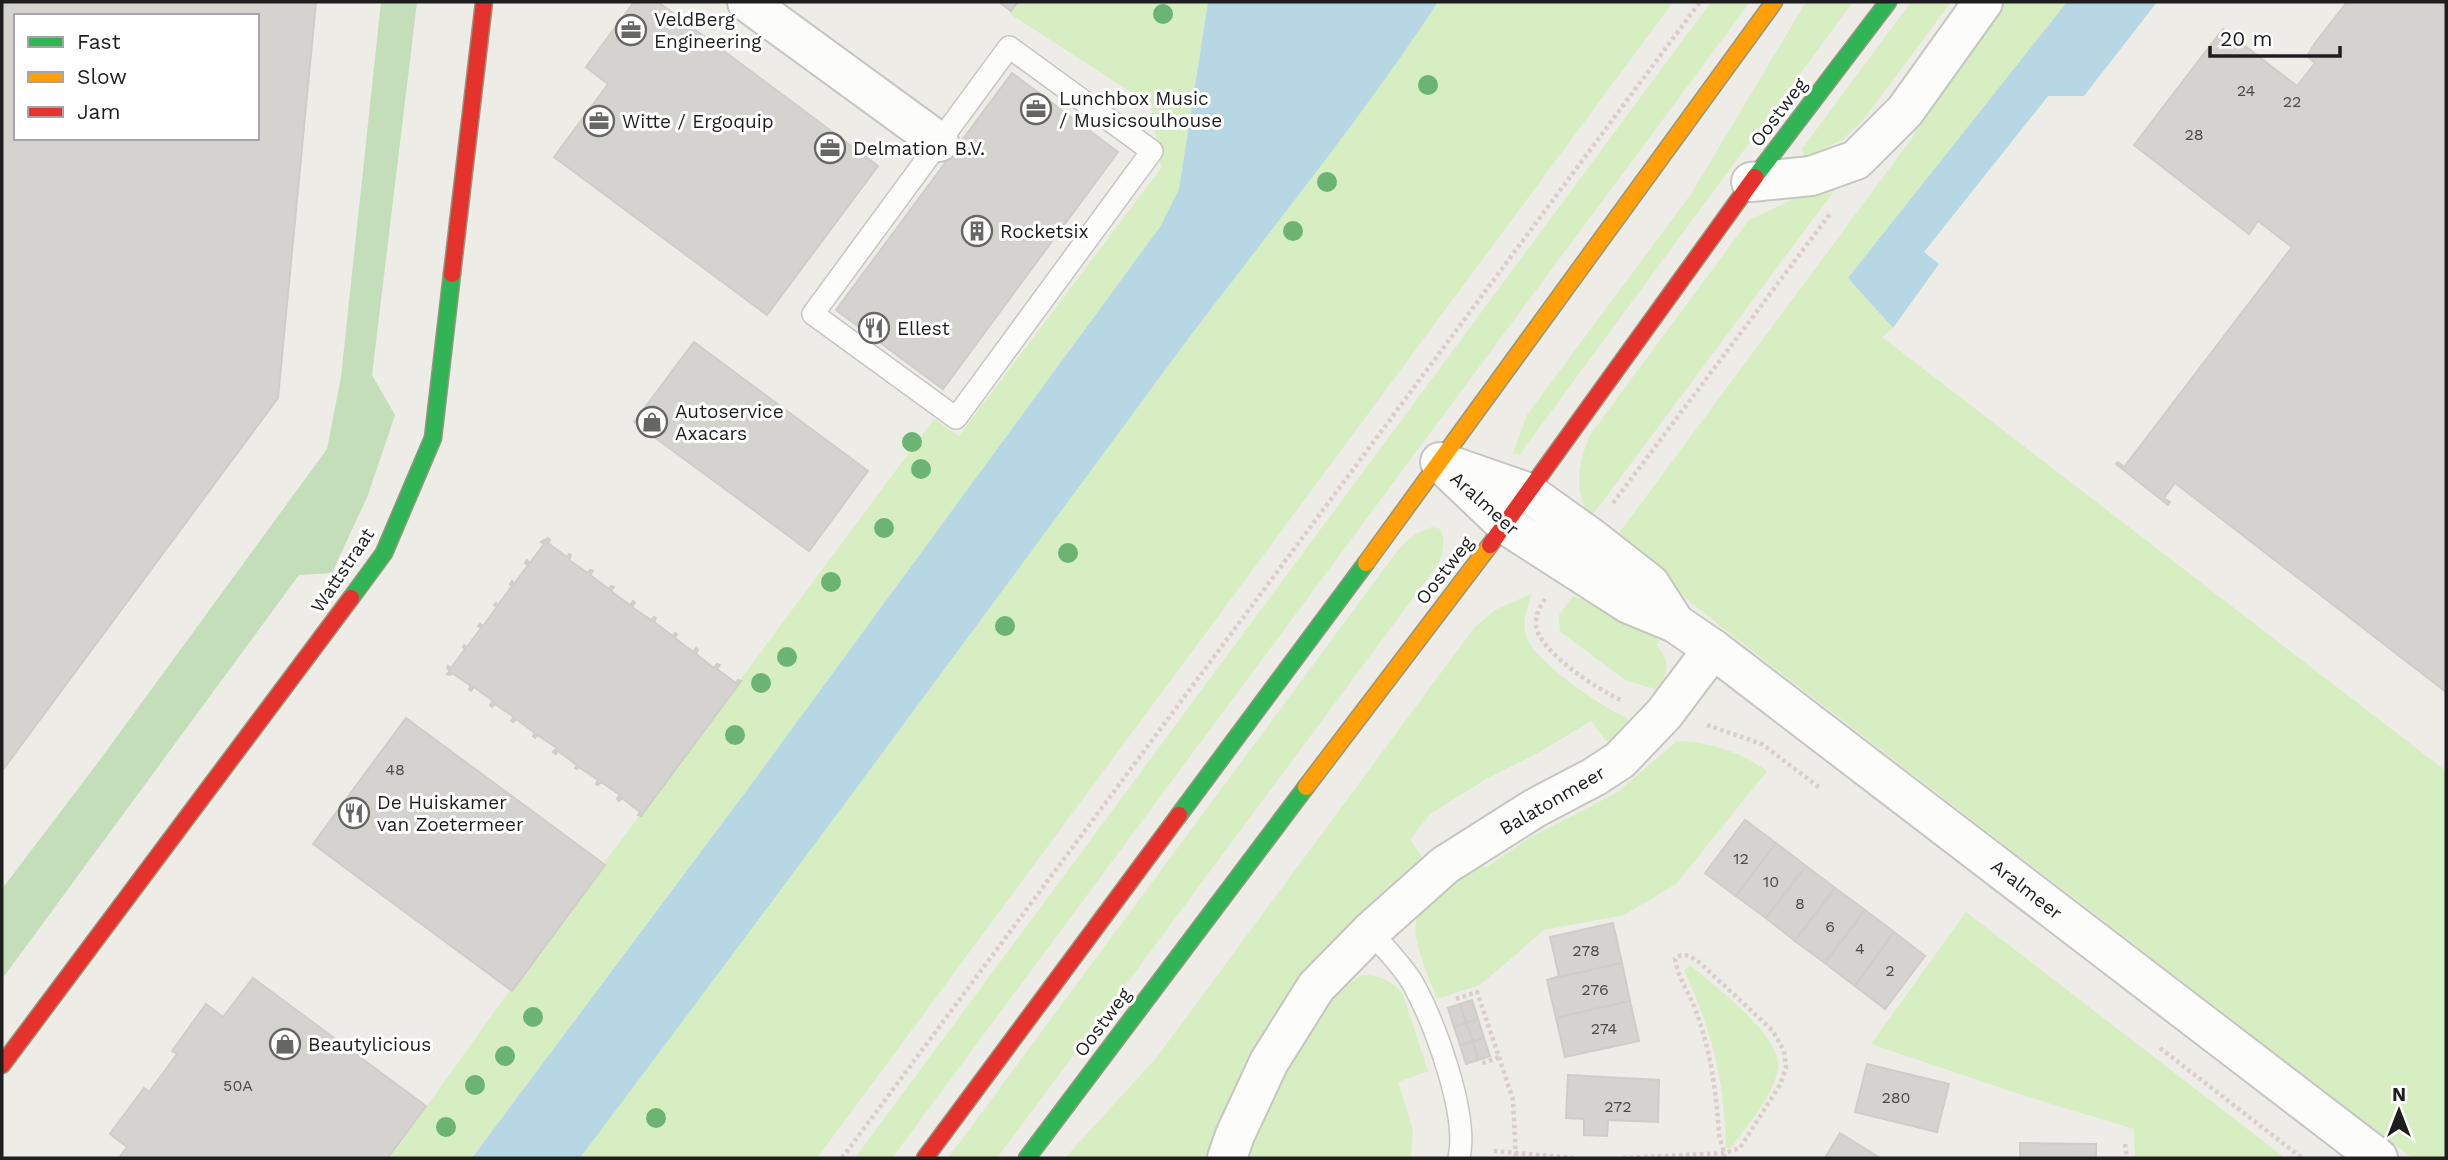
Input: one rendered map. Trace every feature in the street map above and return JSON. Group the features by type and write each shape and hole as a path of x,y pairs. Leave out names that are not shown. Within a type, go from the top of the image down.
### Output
{"main road":[{"name":"Wattstraat","path":"2,1065 384,552 433,438 484,2"},
{"path":"925,1158 1440,462 1774,2"},
{"name":"Oostweg","path":"1027,1158 1506,525 1751,182 1888,2"}],"street":[{"path":"747,2 939,142"},
{"path":"1751,182 1811,176 1856,160 1905,111 1983,2"},
{"name":"Aralmeer","path":"1440,462 1527,492 1579,552"},
{"name":"Aralmeer","path":"1440,462 1506,525 1579,552 1650,584 1675,623 1713,649 2378,1158"},
{"name":"Balatonmeer","path":"1227,1158 1269,1062 1316,987 1371,932 1445,865 1535,808 1620,760 1664,714 1713,649"}],"lane":[{"path":"1009,47 1152,151 956,418 813,314 939,142 1009,47"},
{"path":"1371,932 1410,979 1425,1008 1449,1075 1461,1130 1460,1153"}],"path":[{"path":"842,1158 1700,2"},
{"path":"1829,794 1762,744 1721,728 1633,706 1603,692 1539,639 1535,623 1539,609 1603,517 1842,198 1856,160"},
{"path":"1623,1158 1724,1156 1740,1148 1780,1085 1786,1068 1784,1051 1773,1031 1700,962 1687,955 1680,955 1675,959 1676,968 1697,1012 1708,1049 1716,1088 1719,1138 1724,1156"},
{"path":"1499,1057 1513,1100 1516,1156"},
{"path":"2125,1144 2127,1158"},
{"path":"1460,1153 1574,1158"}],"green space":[{"path":"381,2 417,2 372,375 395,415 368,495 332,573 299,575 2,979 2,889 327,449 341,377"},
{"path":"1019,2 1208,2 1179,189 1160,227 750,786 472,1158 390,1158 504,998 934,419 959,436 1161,168 1151,105 1010,14"},
{"path":"1438,2 1673,2 817,1158 580,1158 1171,362 1341,139"},
{"path":"1711,2 1750,2 892,1158 855,1158"},
{"path":"1806,2 1853,2 1519,455 1513,453 1527,415 1691,194"},
{"path":"1911,2 1951,2 1863,120 1843,139 1807,158 1804,156 1802,149"},
{"path":"2007,2 2067,2 1849,278 1893,328 1882,337 2446,771 2446,1158 2412,1158 1720,626 1614,540 1915,134 1907,126"},
{"path":"1830,182 1837,184 1834,191 1591,517 1579,487 1580,466 1590,435 1749,220"},
{"path":"1432,527 1440,529 1443,538 1439,563 997,1158 948,1158 1401,546 1417,533"},
{"path":"1531,594 1525,618 1525,632 1537,653 1573,685 1630,723 1610,746 1591,721 1538,753 1486,779 1430,814 1410,840 1424,860 1208,1158 1065,1158 1157,1057 1474,628 1495,610"},
{"path":"1573,596 1659,640 1656,645 1664,656 1666,667 1658,690 1625,680 1560,631 1559,615"},
{"path":"1677,741 1724,749 1767,771 1676,884 1624,915 1544,930 1480,985 1437,999 1418,945 1416,923 1422,910 1479,860 1485,868 1531,837 1616,793"},
{"path":"1966,912 2285,1158 2135,1158 2134,1129 1871,1044"},
{"path":"1690,965 1745,1012 1770,1042 1777,1056 1778,1069 1771,1091 1731,1148 1726,1148 1723,1100 1710,1036 1684,970"},
{"path":"1363,975 1386,980 1403,995 1428,1071 1398,1082 1413,1130 1411,1158 1244,1158 1291,1060 1342,986"}],"water":[{"path":"1208,2 1438,2 1341,139 1171,362 580,1158 472,1158 750,786 1160,227 1179,189"},
{"path":"2067,2 2157,2 2084,96 2048,96 1924,252 1939,264 1893,328 1848,278"}],"building":[{"path":"2,2 316,2 278,398 2,771"},
{"path":"634,2 658,2 878,166 767,315 554,157 608,84 586,67"},
{"path":"999,2 1018,2 1011,11"},
{"path":"2347,2 2446,2 2446,692 2175,483 2164,498 2170,502 2168,505 2116,464 2118,462 2124,467 2292,247 2258,221 2249,234 2134,145 2223,29 2297,86 2315,63 2307,56"},
{"name":"Rocketsix","path":"1012,73 1118,152 943,389 836,310"},
{"path":"694,342 868,471 809,551 634,422"},
{"path":"548,538 548,543 567,557 571,555 569,560 588,573 593,571 590,575 609,589 614,587 611,591 630,605 633,601 635,603 632,607 651,620 656,618 654,622 673,636 677,634 675,638 693,652 696,648 696,654 714,668 717,664 720,665 717,669 736,683 741,681 641,816 638,815 640,812 622,798 619,801 617,799 620,795 601,782 596,784 598,780 579,767 575,768 577,765 558,751 556,754 553,752 557,748 537,735 535,738 535,733 516,719 511,721 514,717 495,704 492,707 490,705 493,701 474,687 471,691 471,686 452,673 447,674 450,671 448,666 451,668 465,649 464,645 467,647 481,628 478,626 483,626 497,607 494,605 498,605 512,586 512,581 514,584 528,565 525,563 527,560 530,563 544,544 541,542"},
{"path":"406,718 605,865 512,991 313,844"},
{"path":"1745,820 1776,843 1736,896 1705,873"},
{"path":"1776,843 1806,866 1766,918 1736,896"},
{"path":"1806,866 1835,888 1795,941 1766,918"},
{"path":"1835,888 1865,910 1825,963 1795,941"},
{"path":"1865,910 1894,932 1855,986 1825,963"},
{"path":"1613,923 1622,963 1547,980 1559,976 1550,937"},
{"path":"1894,932 1925,956 1885,1009 1855,986"},
{"path":"1622,963 1630,1001 1556,1018 1547,980"},
{"path":"253,978 426,1106 388,1158 119,1158 127,1147 110,1134 144,1088 149,1092 177,1054 172,1051 206,1004 223,1017"},
{"path":"1472,1000 1478,1019 1466,1023 1460,1004"},
{"path":"1630,1001 1639,1041 1565,1057 1556,1018"},
{"path":"1460,1004 1466,1023 1454,1027 1448,1008"},
{"path":"1478,1019 1484,1038 1473,1041 1466,1023"},
{"path":"1466,1023 1473,1041 1460,1045 1454,1027"},
{"path":"1484,1038 1490,1056 1478,1060 1473,1041"},
{"path":"1473,1041 1478,1060 1466,1064 1460,1045"},
{"path":"1867,1064 1949,1084 1937,1132 1855,1112"},
{"path":"1568,1075 1659,1080 1658,1122 1608,1120 1607,1136 1584,1135 1584,1119 1566,1118"},
{"path":"1840,1133 1880,1158 1825,1158"},
{"path":"2020,1143 2096,1144 2096,1158 2020,1158"}],"traffic: fast":[{"path":"1755,177 1888,2"},
{"path":"351,598 384,553 433,438 452,274"},
{"path":"1179,815 1366,563"},
{"path":"1027,1158 1306,787"}],"traffic: slow":[{"path":"1366,563 1774,2"},
{"path":"1306,787 1490,545"}],"traffic: jam":[{"path":"452,274 484,2"},
{"path":"1490,545 1755,177"},
{"path":"2,1065 351,598"},
{"path":"925,1158 1179,815"}],"place":[{"name":"VeldBerg Engineering","path":"631,30"},
{"name":"Lunchbox Music / Musicsoulhouse","path":"1036,109"},
{"name":"Witte / Ergoquip","path":"599,121"},
{"name":"Delmation B.V.","path":"830,148"},
{"name":"Rocketsix","path":"977,231"},
{"name":"Ellest","path":"874,328"},
{"name":"Autoservice Axacars","path":"652,422"},
{"name":"De Huiskamer van Zoetermeer","path":"354,813"},
{"name":"Beautylicious","path":"285,1044"}]}
